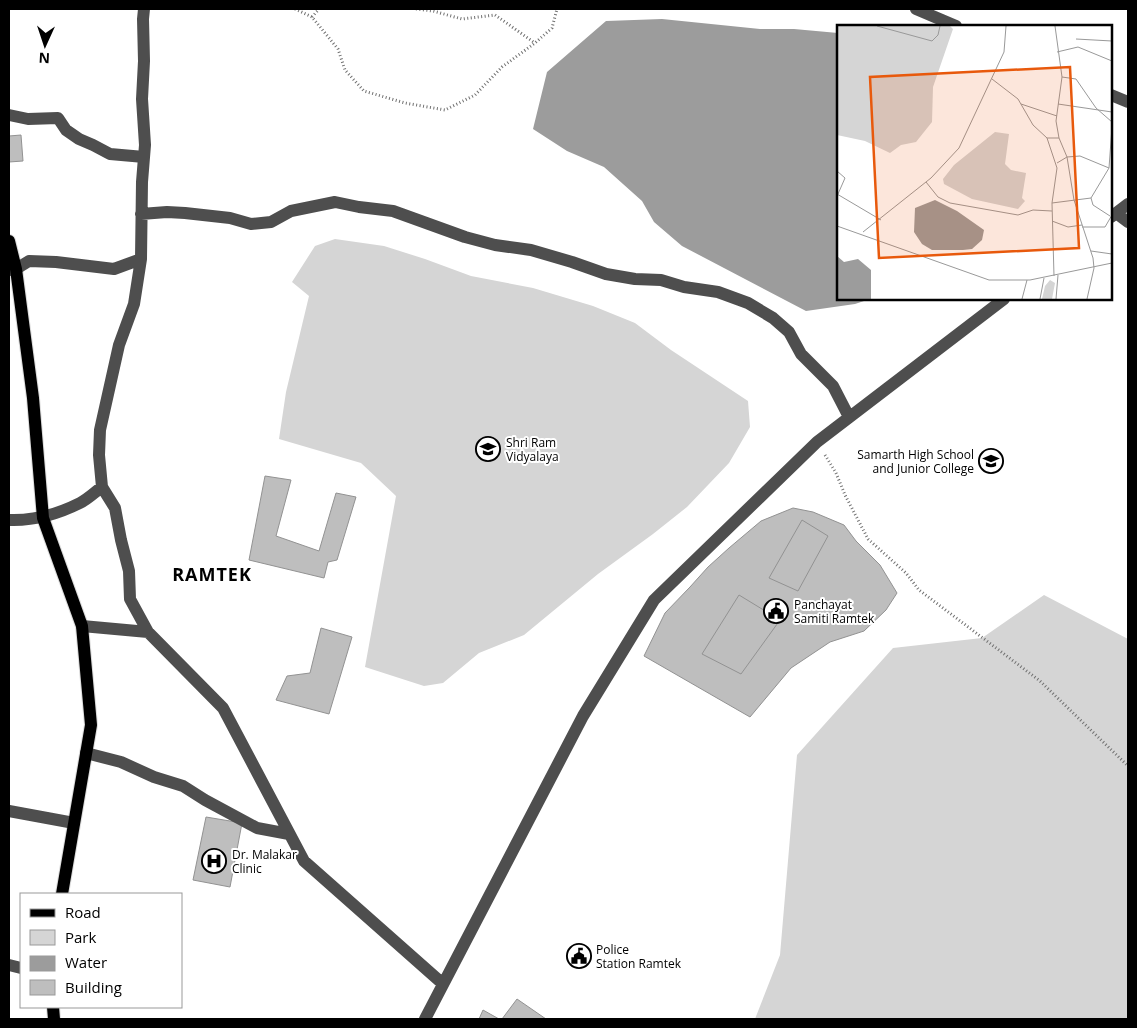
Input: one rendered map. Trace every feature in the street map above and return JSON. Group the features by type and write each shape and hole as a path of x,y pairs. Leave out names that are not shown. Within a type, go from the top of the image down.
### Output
{"main road":[{"path":"9,241 33,398 42,518 82,626 91,725 62,893"}],"street":[{"path":"144,9 142,99 145,145 140,259 134,304 119,345 100,430 99,455 102,487 115,508 129,571 130,599 148,632 223,708 304,861 443,984"},
{"path":"916,9 954,25"},
{"path":"1112,95 1128,102"},
{"path":"9,114 28,118 58,118 66,130 79,139 110,154 144,157"},
{"path":"141,214 185,213 230,218 251,224 271,222 291,211 334,202 394,211 465,237 495,245 531,250 606,274 635,279 661,280 684,287 718,292 748,303 773,318 789,332 801,354 833,386 849,417"},
{"path":"1128,204 1113,215 1128,222"},
{"path":"12,270 29,261 56,262 114,269 140,259"},
{"path":"425,1019 583,716 654,600 817,442 1003,300"},
{"path":"9,520 42,518 81,502 102,487"},
{"path":"82,626 148,632"},
{"path":"86,753 121,762 183,786 257,828 289,834"},
{"path":"9,811 74,823"}],"path":[{"path":"295,9 312,17 338,49 345,70 364,91 405,103 445,110 475,95 502,67 552,28 557,9"},
{"path":"312,17 319,9"},
{"path":"416,9 433,11 462,19 495,15 535,43"},
{"path":"817,442 836,474 868,539 906,573 919,590 1040,681 1128,766"}],"green space":[{"name":"Shri Ram Vidyalaya","path":"335,239 384,246 471,276 533,288 593,306 635,323 671,350 748,401 750,427 729,463 687,507 598,574 524,635 479,653 443,683 424,686 365,667 396,496 361,463 279,439 286,392 309,296 292,282 315,246"},
{"path":"1044,595 1128,639 1128,1019 755,1019 780,955 797,755 893,648 982,638"}],"water":[{"path":"662,19 760,29 794,29 837,33 837,300 867,300 855,304 806,311 682,246 654,222 642,201 604,167 567,151 533,129 547,72 606,21"}],"building":[{"path":"21,135 23,161 9,162 9,136"},
{"path":"265,476 291,480 276,536 319,551 336,493 356,497 337,560 328,562 324,578 249,560"},
{"name":"Panchayat Samiti Ramtek","path":"793,508 813,512 844,525 856,541 880,565 897,593 886,610 864,631 830,642 791,668 750,717 644,656 665,613 708,567 761,521"},
{"path":"802,520 828,536 798,591 769,578"},
{"path":"739,595 780,620 741,674 702,654"},
{"path":"321,628 352,637 329,714 276,700 287,676 310,673"},
{"path":"206,817 242,823 230,887 193,880"},
{"path":"517,999 546,1019 502,1019"},
{"path":"483,1010 499,1019 479,1019"}],"place":[{"name":"Shri Ram Vidyalaya","path":"488,449"},
{"name":"Samarth High School and Junior College","path":"991,461"},
{"name":"Panchayat Samiti Ramtek","path":"776,611"},
{"name":"Dr. Malakar Clinic","path":"214,861"},
{"name":"Police Station Ramtek","path":"579,956"}],"district":[{"name":"RAMTEK","path":"212,574"}]}
